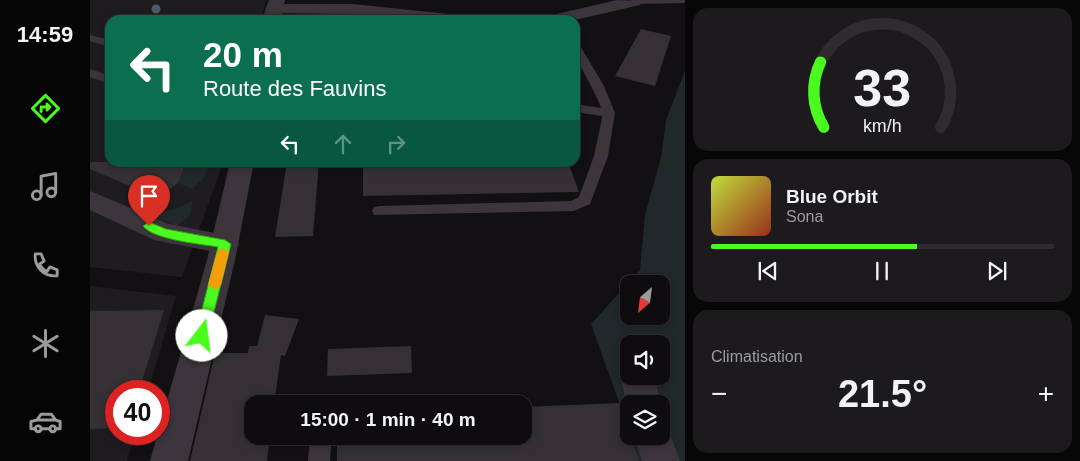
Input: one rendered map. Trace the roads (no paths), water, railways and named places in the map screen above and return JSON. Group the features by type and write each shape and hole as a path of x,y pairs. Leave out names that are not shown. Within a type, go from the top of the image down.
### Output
{"street":[{"path":"574,15 634,0"},
{"path":"274,10 352,9 410,15"},
{"path":"168,461 222,256 241,167"},
{"path":"90,200 222,256"},
{"path":"656,445 661,461"}],"lane":[{"path":"634,0 685,0"},
{"path":"90,38 105,42"},
{"path":"380,211 543,207 580,204 588,196 608,128 609,113 592,73 580,54"},
{"path":"90,73 105,78"},
{"path":"580,109 609,113"},
{"path":"319,461 320,445"}]}
